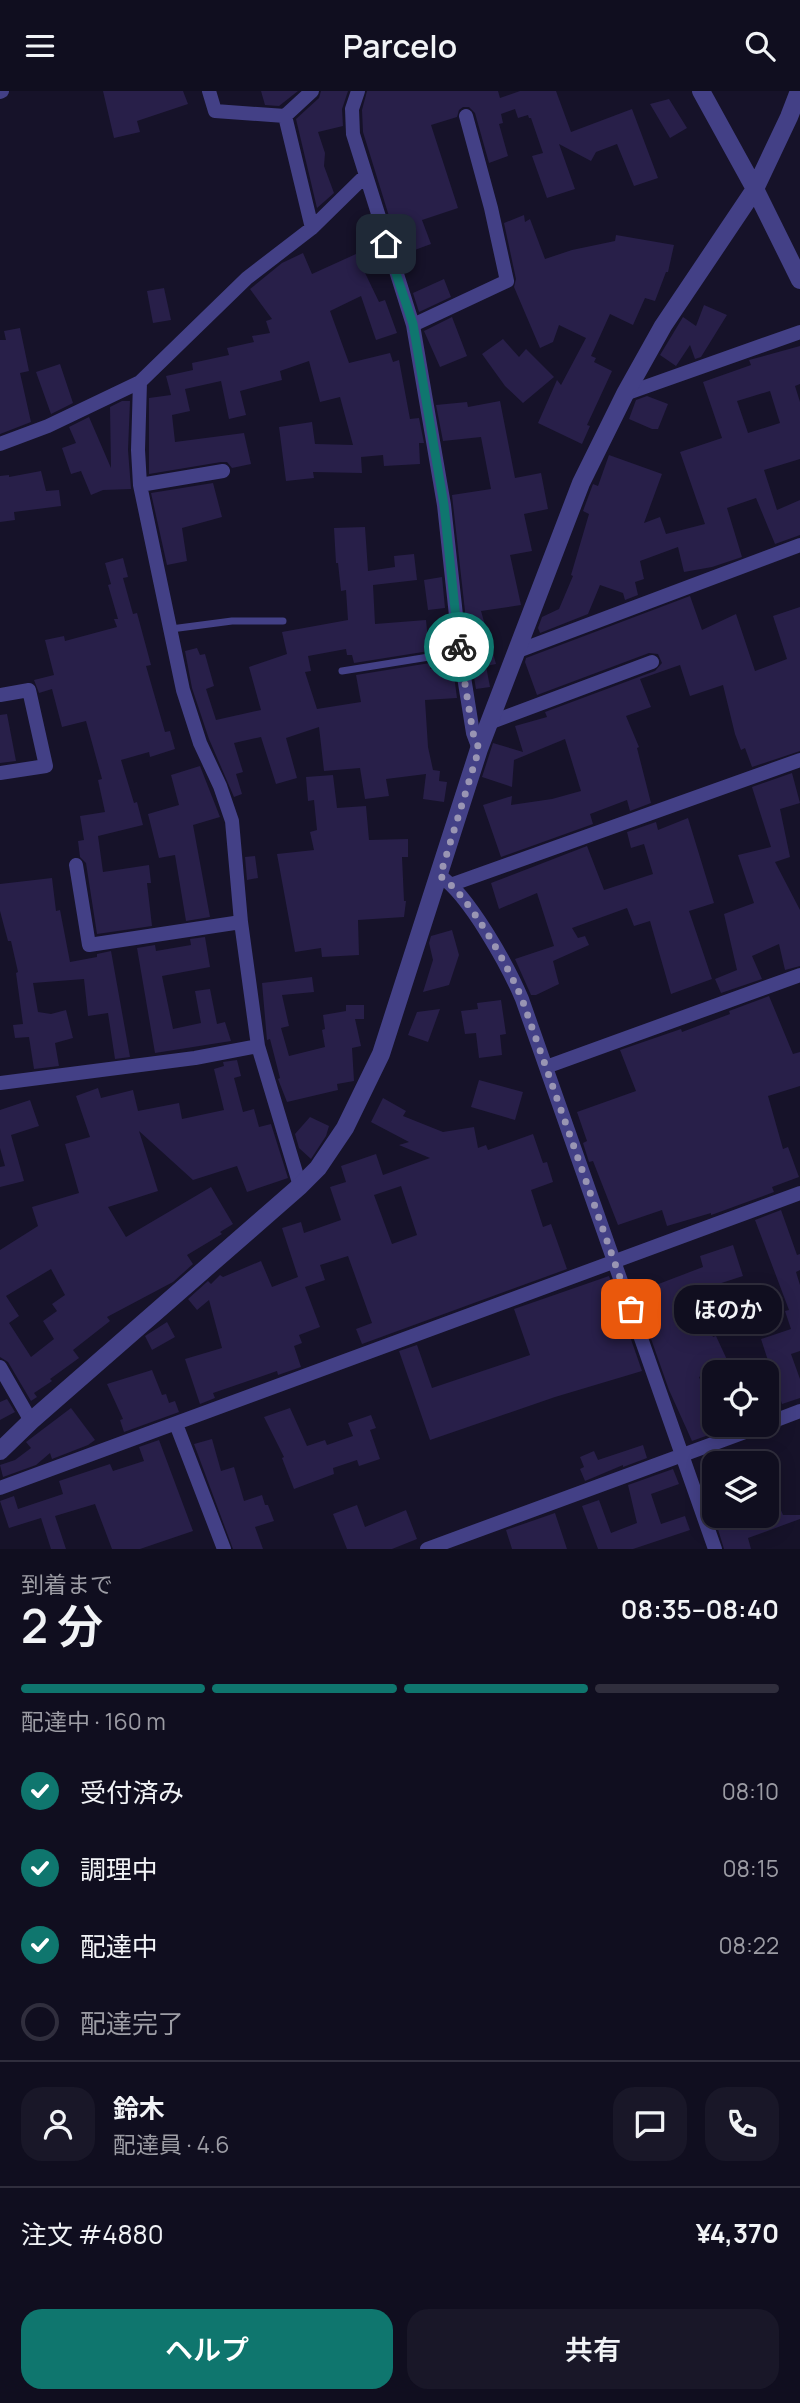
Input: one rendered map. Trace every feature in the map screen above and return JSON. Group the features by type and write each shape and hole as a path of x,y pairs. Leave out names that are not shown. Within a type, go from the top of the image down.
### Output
{"street":[{"path":"209,91 215,111 285,116 312,91"},
{"path":"358,91 352,109 353,134 413,324 444,505 460,652 473,733 479,749"},
{"path":"701,91 755,189 800,281"},
{"path":"0,1451 30,1421 300,1186 318,1168 345,1128 381,1054 446,880 479,749 581,483 625,394 663,326 755,189 794,115 799,91"},
{"path":"285,116 312,228"},
{"path":"413,324 507,281 466,116"},
{"path":"0,444 48,426 141,382 247,278 312,228 365,176"},
{"path":"625,394 800,332"},
{"path":"141,382 138,450 140,485 183,690 200,743 220,786 232,821 241,922 258,1046 300,1186"},
{"path":"140,485 223,471"},
{"path":"518,651 800,545"},
{"path":"489,723 652,662"},
{"path":"0,695 29,690 46,766 0,773"},
{"path":"446,880 800,760"},
{"path":"76,865 89,945 241,922"},
{"path":"446,880 512,977 715,1549"},
{"path":"545,1067 800,975"},
{"path":"0,1083 195,1058 258,1046"},
{"path":"0,1488 800,1193"},
{"path":"0,1367 30,1421"},
{"path":"779,1419 800,1411"},
{"path":"176,1424 223,1549"},
{"path":"427,1549 730,1437"}],"lane":[{"path":"171,629 232,621 283,621"},
{"path":"342,671 460,652"}],"building":[{"path":"103,91 183,91 188,104 137,121 140,132 114,138"},
{"path":"261,91 298,91 279,106 265,105"},
{"path":"321,91 348,91 342,109 343,126 318,132 325,153 324,166 334,193 317,208 296,119 319,98"},
{"path":"367,91 498,91 500,98 520,91 556,91 571,132 632,109 658,178 634,186 617,144 596,152 591,161 559,144 575,189 547,198 532,156 543,153 531,118 528,115 518,118 515,109 501,114 503,123 499,124 508,156 489,163 475,113 469,107 463,107 457,117 431,125 458,208 422,220 431,244 401,255 363,132 362,110"},
{"path":"669,99 687,128 670,138 650,104"},
{"path":"524,215 525,222 530,219 545,259 615,241 616,235 674,245 668,272 655,301 645,298 633,325 610,314 591,356 596,358 594,362 612,371 587,425 590,426 582,444 538,423 557,380 561,385 586,338 559,325 553,342 540,348 514,287 516,279 504,223"},
{"path":"303,253 312,274 356,254 379,302 385,300 397,333 376,340 361,296 330,311 349,363 390,353 393,362 399,360 410,419 419,418 424,443 419,443 420,464 384,466 383,455 361,457 362,473 313,472 314,478 286,481 279,427 312,422 315,444 353,445 340,397 320,402 309,361 280,371 282,380 240,391 246,415 229,419 221,381 185,389 190,411 172,415 175,442 244,433 251,464 232,468 227,462 221,462 149,474 149,398 171,395 166,376 193,370 192,363 229,355 227,348 254,342 252,336 270,333 266,321 272,319 250,289 282,263"},
{"path":"444,279 451,297 419,312 413,293"},
{"path":"164,288 171,320 153,323 147,291"},
{"path":"704,305 727,315 701,357 695,359 690,345 676,366 660,355 683,317 696,326"},
{"path":"452,317 467,356 440,367 424,331"},
{"path":"20,328 29,371 20,373 31,422 0,434 0,340 6,340 4,331"},
{"path":"503,339 519,357 526,349 554,377 523,403 505,386 482,354"},
{"path":"800,346 800,384 795,386 800,402 800,459 764,470 777,510 800,500 800,535 775,544 756,498 727,508 742,557 712,567 684,572 678,547 640,561 644,579 635,582 638,595 625,600 623,593 600,585 588,614 540,633 538,628 542,617 559,609 573,576 571,575 589,514 583,511 593,484 598,486 609,455 662,474 644,523 660,517 666,534 705,524 680,452 722,438 703,382 751,365 749,360","holes":["770,391 780,423 748,433 737,401"]},
{"path":"60,364 73,403 51,414 36,372"},
{"path":"647,396 668,404 658,429 629,419 636,400"},
{"path":"122,401 130,401 128,450 131,489 103,490 91,495 81,471 71,474 62,448 76,443 69,427 89,417 111,468 110,407"},
{"path":"500,401 515,478 541,473 548,509 524,514 532,551 510,555 521,605 481,611 496,664 486,666 490,687 476,689 471,660 477,658 467,629 452,495 491,489 481,437 443,441 436,405 467,402 468,407"},
{"path":"41,471 46,491 59,490 61,506 14,512 15,520 0,522 0,476"},
{"path":"213,483 222,517 182,528 187,561 167,565 151,493"},
{"path":"365,527 368,571 395,567 394,556 414,554 417,580 373,585 375,624 426,620 429,651 354,663 352,655 347,655 346,649 308,656 311,671 305,672 317,709 361,702 356,675 430,663 430,669 453,668 457,698 425,700 428,747 433,770 440,771 439,781 447,782 444,802 423,799 426,774 386,779 389,796 365,799 360,768 324,771 319,727 286,738 297,778 276,784 261,737 234,743 243,772 236,774 242,794 234,797 209,739 192,688 185,651 197,648 200,655 205,654 214,686 206,689 216,720 261,710 249,667 287,654 282,632 348,620 346,590 341,591 336,563 334,528"},
{"path":"123,558 128,577 123,578 133,614 137,613 151,665 146,666 165,732 170,731 175,749 150,757 149,752 121,760 143,825 98,836 103,872 149,865 151,883 147,883 152,926 97,934 86,863 80,857 78,841 84,840 80,816 105,812 98,780 102,779 86,721 62,727 52,689 39,693 34,680 54,675 45,640 64,636 65,641 117,627 114,619 118,619 105,563"},
{"path":"442,577 445,608 428,610 424,580"},
{"path":"690,596 702,630 736,614 755,671 787,659 773,616 800,607 800,751 752,767 745,748 741,750 735,734 723,685 690,696 680,665 640,679 651,707 626,716 639,747 637,748 651,803 630,811 627,800 590,814 593,824 501,857 483,805 512,796 511,805 552,799 581,791 565,739 514,760 512,787 482,777 493,743 523,752 515,726 547,717 545,712 655,671 662,663 658,654 649,653 537,695 526,658"},
{"path":"7,714 16,761 0,763 0,715"},
{"path":"200,766 220,817 193,825 210,917 186,921 175,855 159,858 148,814 179,805 171,775"},
{"path":"792,773 800,803 780,809 790,857 775,862 800,910 800,966 785,970 779,944 752,956 762,979 721,993 715,979 737,970 724,914 754,903 738,855 771,847 752,787"},
{"path":"333,775 337,808 366,806 369,840 408,839 408,857 402,857 406,901 404,917 358,920 359,955 322,957 321,948 295,952 277,854 314,850 310,832 317,830 314,800 308,801 306,777"},
{"path":"688,818 714,903 689,911 712,979 671,994 650,921 634,926 627,908 572,928 578,938 585,936 589,945 553,961 559,984 531,995 515,959 554,946 537,893 499,909 491,883 587,846 604,890 653,874 644,844 631,848 627,832 656,822 658,830"},
{"path":"255,856 258,878 247,880 245,857"},
{"path":"52,878 56,911 60,910 70,962 97,957 97,954 111,951 130,1057 115,1059 108,1013 88,1016 84,979 33,983 38,1012 51,1014 66,1010 73,1038 55,1043 59,1066 34,1069 29,1037 15,1038 13,1025 23,1024 18,972 0,911 0,884"},
{"path":"452,930 459,955 449,985 423,992 433,960 429,943 431,936"},
{"path":"205,937 210,967 162,976 173,1029 201,1023 195,991 210,989 217,1024 225,1022 231,1041 155,1053 137,948 155,945 156,951 191,945 190,939"},
{"path":"312,977 314,992 282,995 289,1026 281,1028 289,1056 325,1047 323,1015 346,1011 346,1005 364,1005 364,1019 355,1019 361,1046 352,1048 354,1081 337,1084 338,1090 287,1102 278,1079 280,1078 270,1039 267,1040 262,983"},
{"path":"769,996 793,1054 800,1052 800,1086 768,1096 783,1149 788,1147 799,1177 772,1187 774,1192 711,1215 667,1226 662,1210 618,1225 593,1161 589,1162 583,1143 587,1141 577,1112 636,1091 620,1050 681,1029 682,1032"},
{"path":"501,1000 506,1034 500,1035 502,1055 479,1058 476,1033 465,1034 461,1011 478,1009 477,1003"},
{"path":"440,1009 428,1042 408,1035 417,1012"},
{"path":"237,1060 241,1076 234,1078 243,1112 254,1109 259,1127 271,1124 288,1178 247,1192 237,1166 193,1180 139,1131 158,1191 108,1207 126,1237 211,1187 233,1224 220,1232 222,1234 187,1255 193,1264 173,1282 107,1317 110,1321 73,1350 79,1358 34,1393 37,1397 31,1401 8,1362 0,1357 0,1250 38,1226 32,1207 79,1193 65,1144 90,1137 76,1096 98,1088 101,1098 133,1090 138,1111 179,1103 182,1119 224,1110 214,1069 224,1066 223,1062","holes":["51,1269 65,1295 52,1304 57,1311 43,1321 54,1339 31,1357 9,1323 19,1316 6,1296"]},
{"path":"479,1080 523,1092 515,1120 471,1107"},
{"path":"383,1098 406,1111 403,1116 443,1132 474,1127 478,1148 486,1145 488,1150 533,1134 543,1163 547,1162 553,1182 531,1190 543,1227 551,1224 567,1269 362,1344 356,1329 372,1323 348,1256 320,1265 325,1280 305,1287 320,1327 299,1335 302,1343 294,1346 301,1367 278,1375 277,1371 213,1393 215,1398 200,1404 185,1359 222,1348 209,1300 197,1310 188,1299 208,1281 211,1284 220,1275 223,1277 261,1261 272,1287 298,1277 282,1228 301,1222 304,1233 341,1220 330,1187 346,1182 341,1166 376,1154 383,1175 430,1158 399,1145 409,1142 371,1122","holes":["401,1186 417,1235 392,1244 374,1195"]},
{"path":"30,1100 39,1126 11,1135 24,1181 0,1187 0,1167 5,1166 0,1148 0,1110"},
{"path":"310,1117 329,1126 326,1136 311,1159 299,1148 295,1134"},
{"path":"781,1210 797,1255 800,1254 800,1270 796,1272 800,1285 800,1351 791,1354 800,1379 800,1398 782,1404 779,1395 779,1360 768,1360 761,1339 791,1329 785,1311 789,1310 755,1220"},
{"path":"733,1245 743,1276 706,1288 707,1291 695,1296 713,1337 716,1336 727,1360 702,1360 702,1376 699,1377 702,1384 703,1437 692,1441 669,1390 635,1293 703,1267 700,1256"},
{"path":"609,1276 642,1371 555,1397 430,1440 399,1351 417,1345 432,1388 530,1355 514,1309"},
{"path":"167,1322 175,1337 152,1350 145,1336"},
{"path":"152,1370 162,1395 166,1394 169,1403 175,1401 179,1412 124,1432 120,1420 123,1419 107,1384"},
{"path":"7,1399 15,1412 0,1420 0,1402"},
{"path":"71,1408 95,1440 52,1459 50,1453 36,1465 3,1477 0,1465 15,1460 31,1448 26,1442"},
{"path":"290,1408 307,1446 325,1440 327,1445 353,1436 348,1423 371,1415 376,1428 370,1430 380,1459 359,1466 357,1460 333,1468 334,1474 294,1489 282,1458 284,1457 264,1417"},
{"path":"212,1439 221,1471 234,1467 244,1501 262,1495 265,1505 268,1505 274,1521 255,1527 263,1549 233,1549 194,1444"},
{"path":"159,1440 193,1531 140,1549 112,1549 95,1504 55,1516 66,1549 51,1549 41,1518 9,1528 0,1501 14,1496 18,1509 63,1494 59,1481 110,1464 113,1471 144,1461 139,1447"},
{"path":"643,1445 647,1458 585,1481 580,1469 584,1467 580,1457 594,1451 598,1460"},
{"path":"673,1469 679,1484 651,1494 661,1524 685,1516 690,1530 633,1549 598,1549 582,1506 599,1500 611,1533 637,1523 628,1485"},
{"path":"357,1505 365,1527 406,1510 417,1539 392,1549 347,1549 333,1514"},
{"path":"779,1506 783,1515 800,1515 800,1519 779,1527"},
{"path":"555,1513 567,1549 512,1549 506,1530"},
{"path":"718,1528 775,1528 748,1538 751,1549 724,1549"}],"way so far":[{"path":"459,647 473,733 479,749 440,876 453,884 512,977 522,999 631,1309"}],"place":[{"name":"ほのか","path":"631,1309"}],"route":[{"path":"386,244 413,324 444,505 459,647"}]}
